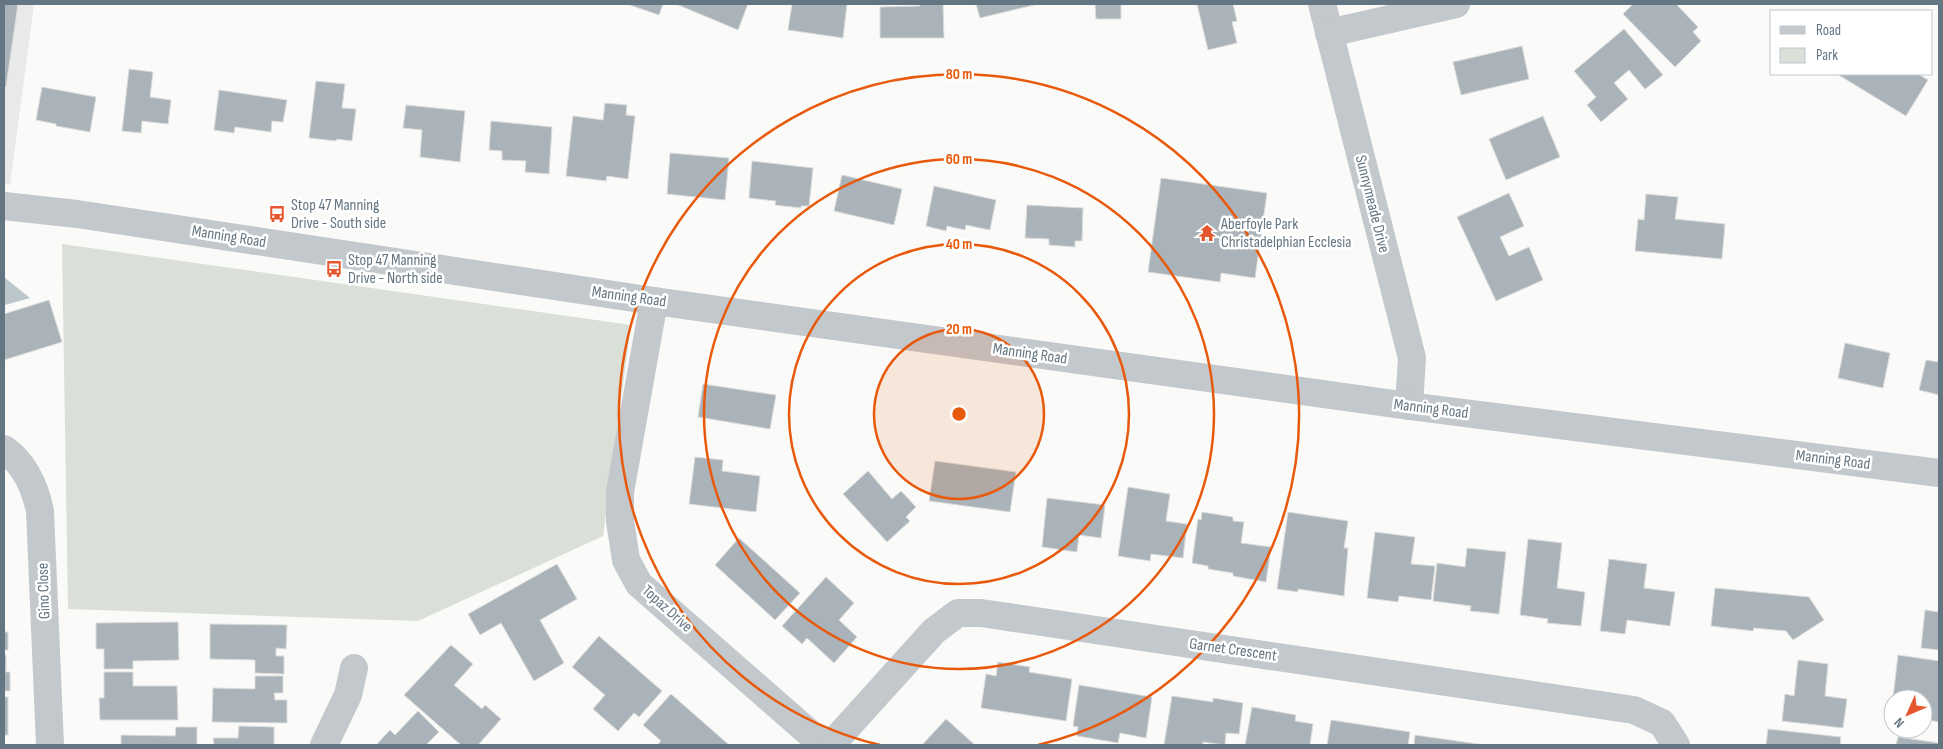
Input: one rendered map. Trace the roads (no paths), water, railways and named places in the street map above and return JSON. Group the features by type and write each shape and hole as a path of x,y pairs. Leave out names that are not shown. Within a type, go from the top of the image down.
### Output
{"street":[{"name":"Sunnymeade Drive","path":"1322,4 1412,358 1409,406"},
{"path":"1329,33 1456,4"},
{"name":"Manning Road","path":"4,206 77,214 654,301 1409,406 1939,473"},
{"name":"Topaz Drive","path":"654,301 620,492 620,521 626,560 639,584 823,745"},
{"name":"Gino Close","path":"4,449 25,471 36,490 40,511 50,745"},
{"name":"Garnet Crescent","path":"831,745 934,631 958,613 965,613 991,615 1634,710 1662,723 1676,745"},
{"path":"324,745 348,695 354,668"}],"place":[{"name":"Stop 47 Manning Drive - South side","path":"277,214"},
{"name":"Aberfoyle Park Christadelphian Ecclesia","path":"1207,233"},
{"name":"Stop 47 Manning Drive - North side","path":"334,269"}]}
